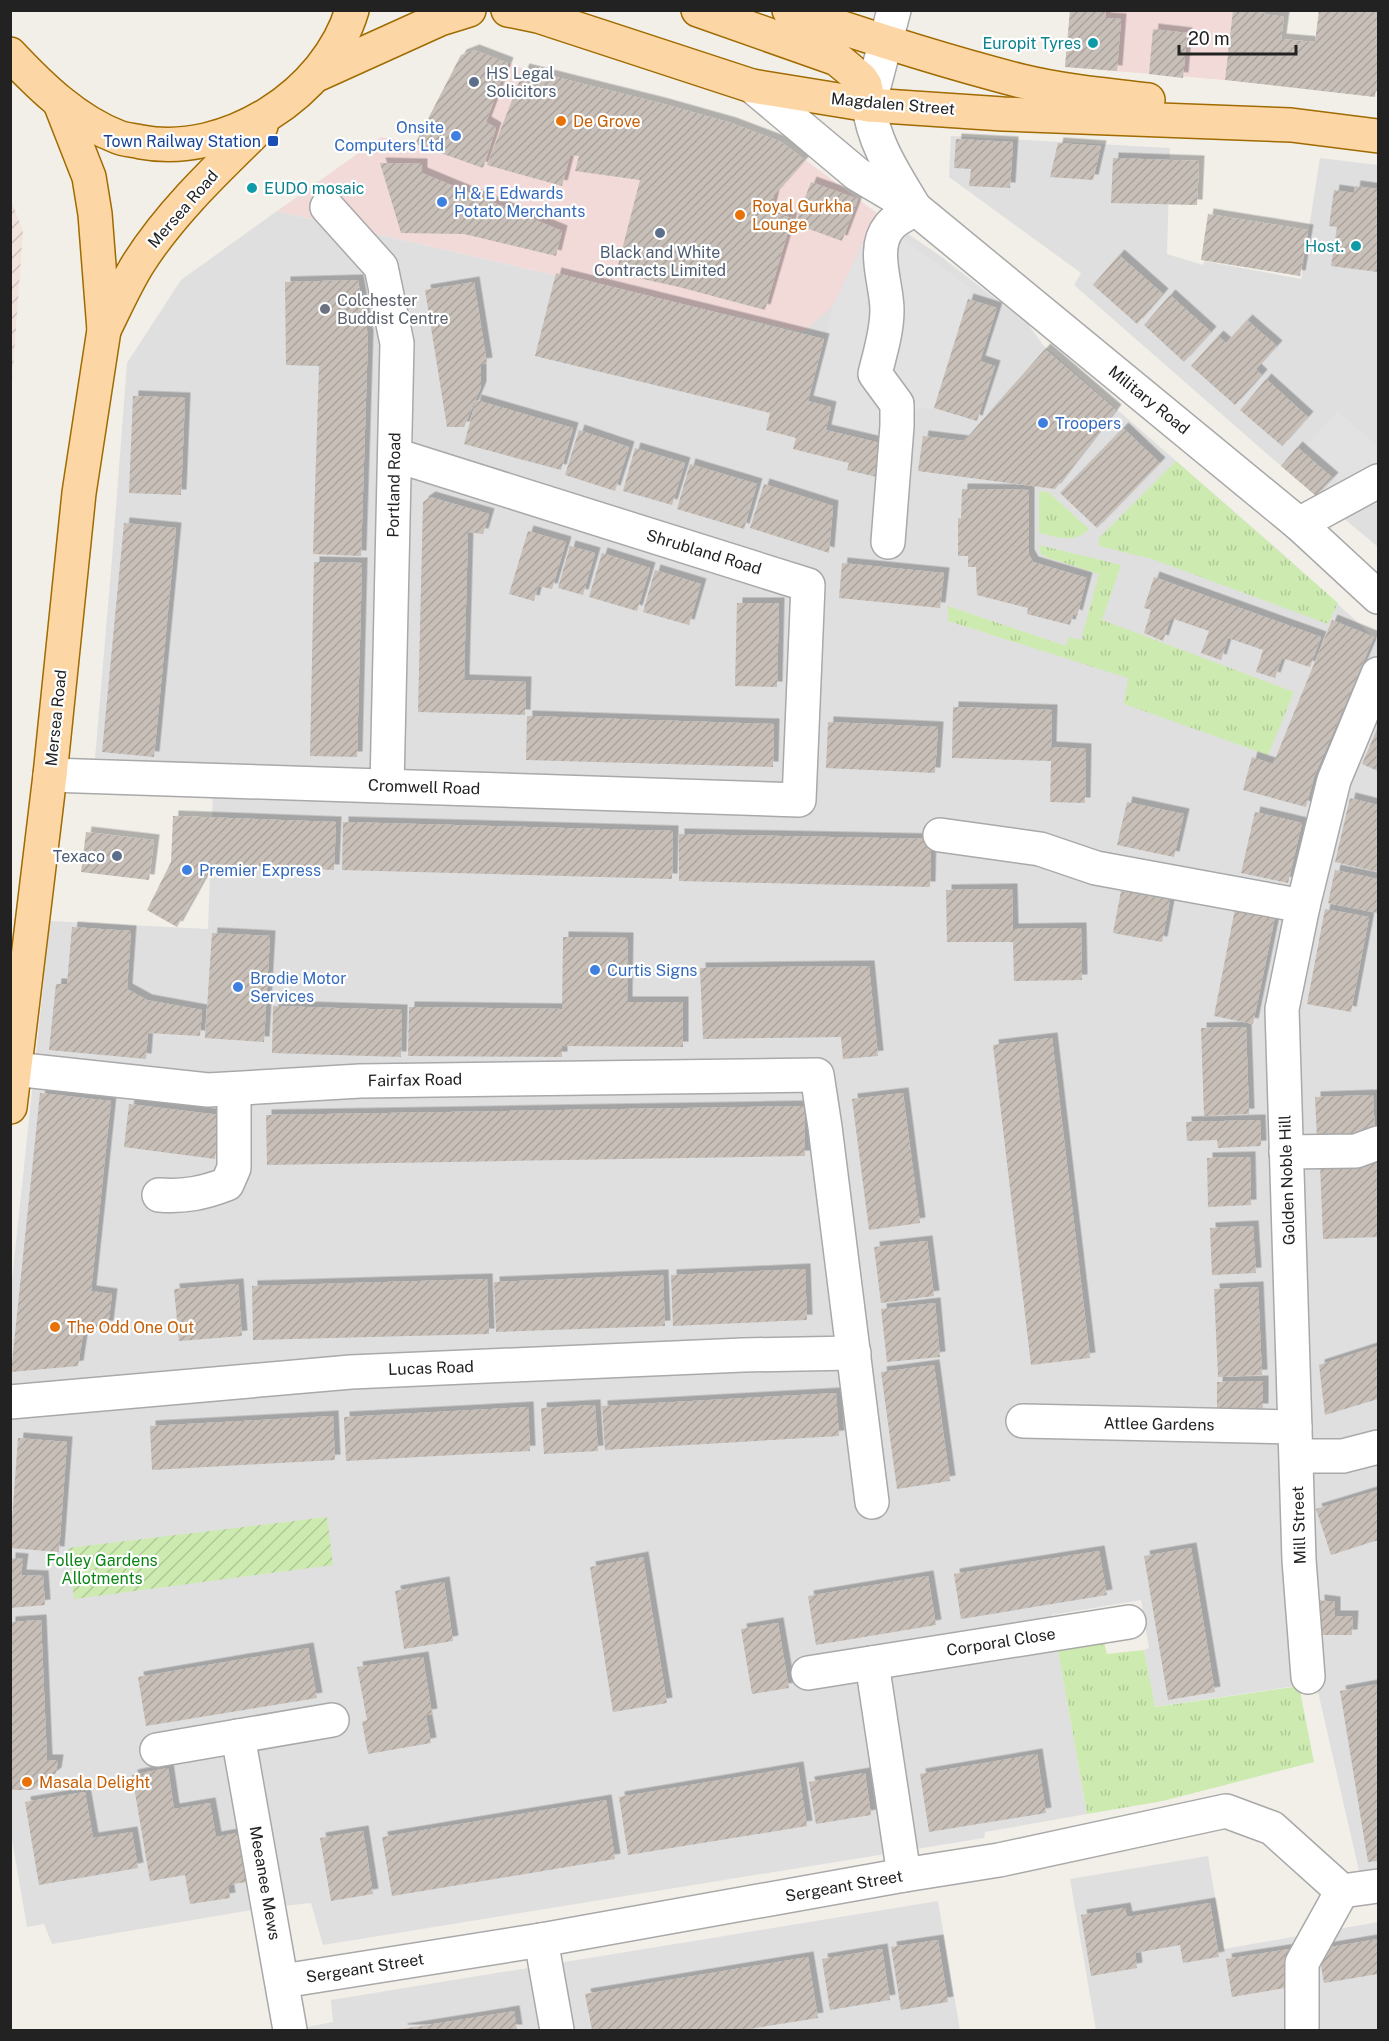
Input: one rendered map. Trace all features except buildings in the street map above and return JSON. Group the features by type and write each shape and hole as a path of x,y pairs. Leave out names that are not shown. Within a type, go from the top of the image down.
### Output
{"main road":[{"path":"10,54 60,103 93,125 120,138 158,145 183,144 218,137 250,125 283,105 314,76 338,43 352,10"},
{"path":"314,76 469,10"},
{"name":"Magdalen Street","path":"508,10 538,16 752,86 869,105 1003,114 1291,126 1378,136"},
{"path":"698,10 837,59 861,79 869,105"},
{"name":"Magdalen Street","path":"789,10 886,43 1022,81 1076,92 1168,102 1291,126"},
{"name":"Mersea Road","path":"10,1107 51,775 79,493 104,330 95,214 89,177 60,103"},
{"name":"Mersea Road","path":"104,330 137,266 156,238 208,178 283,105"}],"street":[{"path":"869,105 894,10"},
{"name":"Military Road","path":"752,86 857,174 916,209 1299,524 1378,597"},
{"name":"Military Road","path":"869,105 873,126 887,162 916,209"},
{"name":"Portland Road","path":"327,207 381,267 397,343 387,786"},
{"path":"888,542 897,404 875,374 886,330 887,310 881,260 882,243 885,233 893,222 916,209"},
{"name":"Shrubland Road","path":"395,455 808,585 798,800"},
{"path":"1299,524 1378,481"},
{"name":"Golden Noble Hill","path":"1296,1442 1282,1009 1303,906 1334,780 1378,674"},
{"name":"Cromwell Road","path":"51,775 798,800"},
{"path":"940,835 1040,849 1096,868 1303,906"},
{"name":"Fairfax Road","path":"14,1069 208,1090 360,1081 817,1075 854,1353"},
{"path":"159,1195 180,1197 206,1192 227,1184 234,1168 234,1089"},
{"path":"1286,1152 1356,1151 1378,1143"},
{"path":"854,1353 872,1502"},
{"name":"Lucas Road","path":"10,1402 351,1372 743,1354 854,1353"},
{"name":"Attlee Gardens","path":"1023,1421 1296,1442"},
{"path":"1296,1442 1343,1456 1378,1447"},
{"name":"Mill Street","path":"1296,1442 1299,1560 1308,1677"},
{"name":"Corporal Close","path":"808,1673 1129,1622"},
{"path":"872,1663 904,1875"},
{"path":"157,1750 332,1720"},
{"name":"Meeanee Mews","path":"238,1736 290,2031"},
{"name":"Sergeant Street","path":"283,1982 541,1940 999,1860 1226,1811 1272,1828 1342,1891"},
{"path":"1302,2031 1302,1963 1342,1891 1378,1886"},
{"path":"541,1940 557,2031"}],"shaded area":[{"path":"1070,11 1233,11 1225,80 1065,67"},
{"path":"474,50 524,69 660,103 730,123 781,142 877,213 833,306 803,332 277,211 381,137 415,144 461,55"},
{"path":"951,136 1170,148 1167,254 1203,265 1204,261 1301,279 1320,158 1378,165 1378,547 1281,466 1074,285 1081,273 949,177"},
{"path":"11,200 23,231 11,395"},
{"path":"277,211 802,332 877,213 939,255 1028,324 1043,345 1283,554 1378,641 1378,1868 1359,1871 1316,1683 1154,1707 1144,1650 1149,1648 1141,1600 1052,1615 1087,1814 985,1832 984,1838 323,1945 311,1903 264,1908 52,1944 44,1924 27,1927 10,1828 10,1299 50,921 208,929 214,763 95,758 127,363 181,280"},
{"path":"874,218 971,288 934,408 890,411 884,442 828,429 834,406 810,399 833,306"},
{"path":"1338,411 1378,447 1378,472 1346,489 1302,450"},
{"path":"1208,1856 1224,1949 1378,1922 1378,2030 1096,2030 1070,1879"},
{"path":"938,1901 960,2030 292,2030 333,2022 331,2000"}],"green space":[{"path":"1176,461 1338,603 1328,624 1152,559 1099,546 1099,538"},
{"path":"1039,491 1048,492 1089,529 1084,534 1072,538 1039,533"},
{"path":"1039,545 1121,565 1102,620 1294,692 1268,755 1124,704 1128,678 948,621 948,606 1066,646 1069,637 1081,640 1099,574 1046,557 1041,554"},
{"name":"Folley Gardens Allotments","path":"327,1517 333,1565 74,1599 68,1548"},
{"path":"1104,1642 1107,1654 1144,1650 1155,1707 1299,1686 1314,1762 1163,1801 1087,1814 1058,1650"}],"place":[{"name":"Europit Tyres","path":"1093,43"},
{"name":"HS Legal Solicitors","path":"474,82"},
{"name":"De Grove","path":"561,121"},
{"name":"Onsite Computers Ltd","path":"456,136"},
{"name":"Town Railway Station","path":"273,141"},
{"name":"EUDO mosaic","path":"252,188"},
{"name":"H & E Edwards Potato Merchants","path":"442,202"},
{"name":"Royal Gurkha Lounge","path":"740,215"},
{"name":"Black and White Contracts Limited","path":"660,233"},
{"name":"Host.","path":"1356,246"},
{"name":"Colchester Buddist Centre","path":"325,309"},
{"name":"Troopers","path":"1043,423"},
{"name":"Texaco","path":"117,856"},
{"name":"Premier Express","path":"187,870"},
{"name":"Curtis Signs","path":"595,970"},
{"name":"Brodie Motor Services","path":"238,987"},
{"name":"The Odd One Out","path":"55,1327"},
{"name":"Masala Delight","path":"27,1782"}]}
